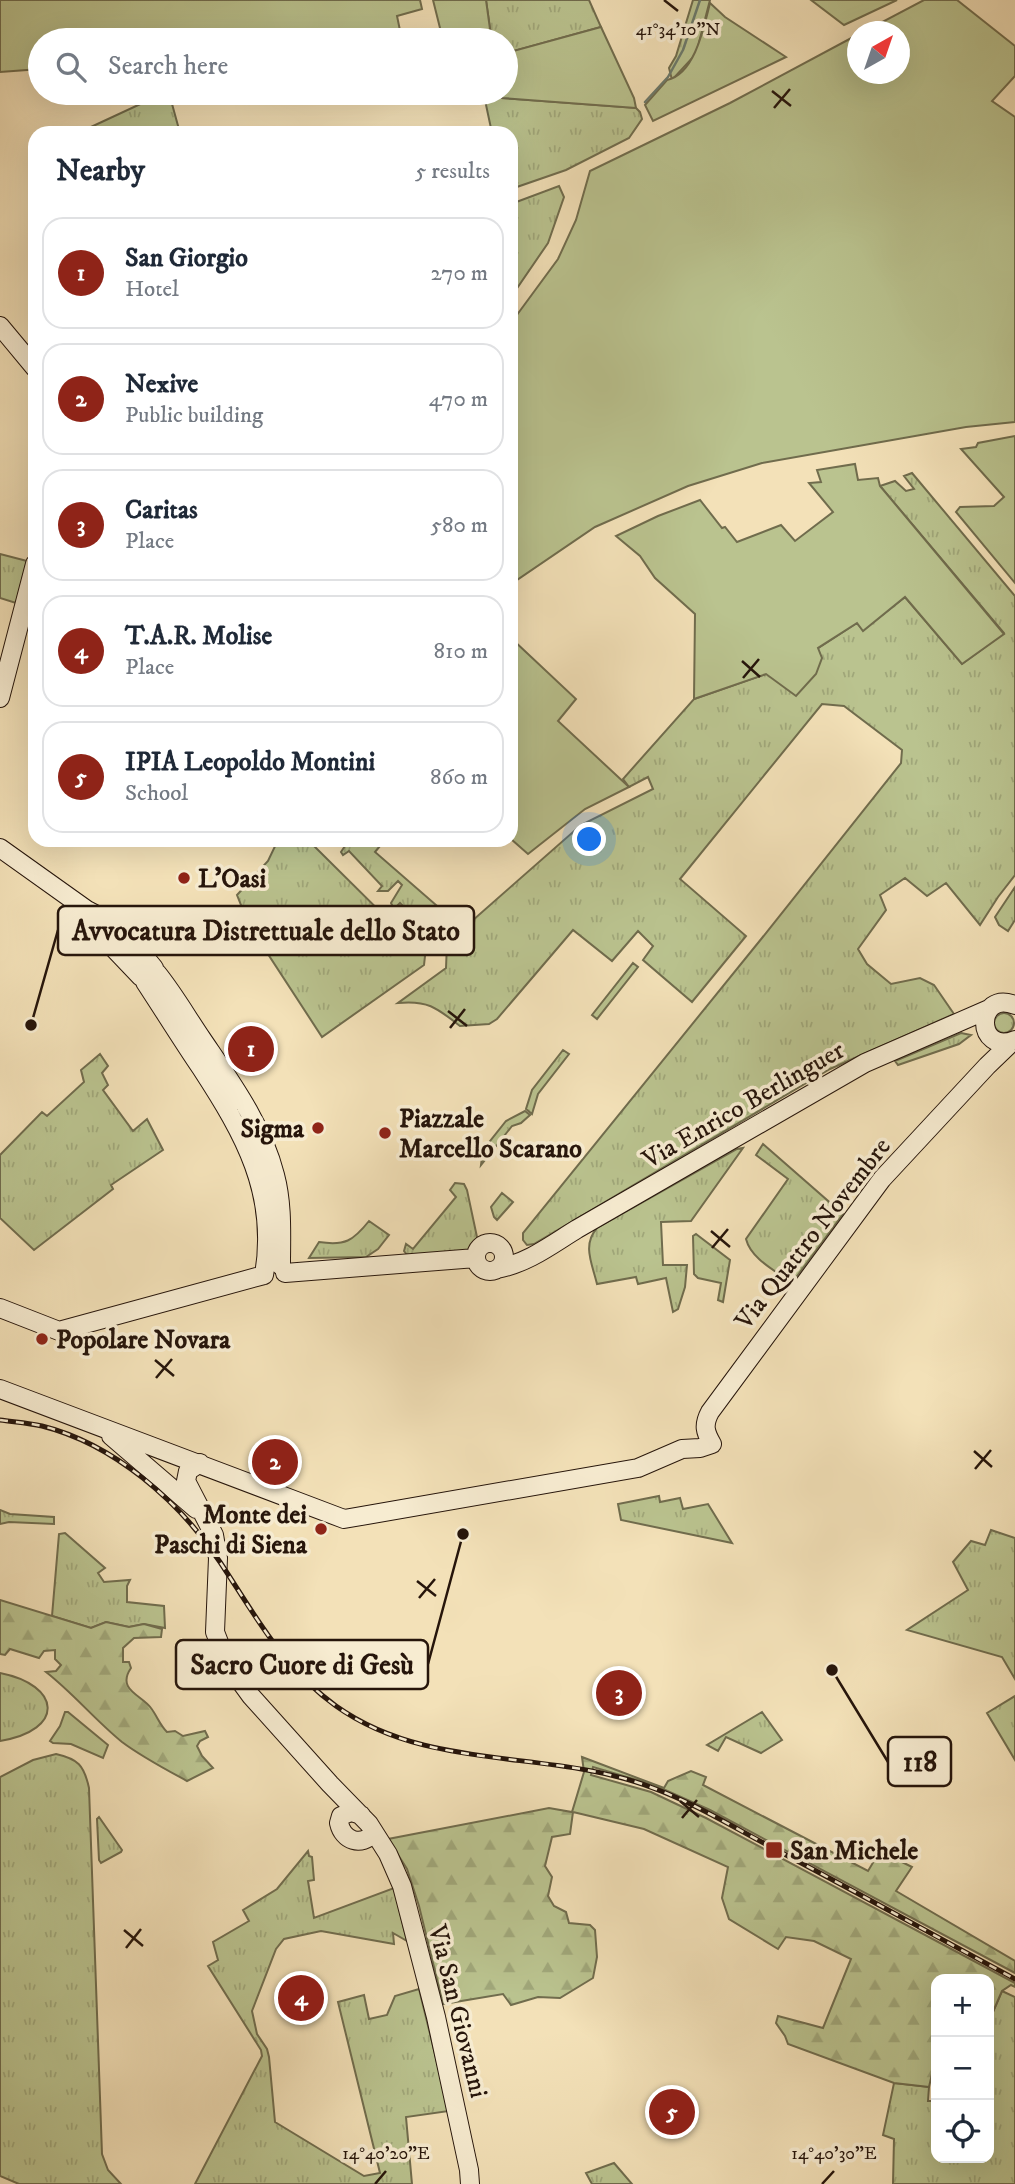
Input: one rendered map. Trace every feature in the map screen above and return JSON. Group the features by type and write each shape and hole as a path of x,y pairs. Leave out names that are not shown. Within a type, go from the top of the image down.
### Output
{"main road":[{"path":"0,326 28,360"},
{"path":"0,698 28,591"},
{"path":"0,848 87,910 114,924 131,940 247,1145 261,1183 274,1270"},
{"path":"986,1066 990,1055 985,1019 1006,1004"},
{"name":"Via Enrico Berlinguer","path":"497,1269 526,1261 865,1063 1006,1004"},
{"path":"964,1020 988,1033 997,1042 1014,1041"},
{"name":"Via Quattro Novembre","path":"200,1463 344,1519 638,1468 682,1449 712,1444 705,1432 705,1422 710,1412 882,1179 986,1066 1014,1041"},
{"path":"486,1243 494,1243 502,1250 504,1261 497,1269 489,1271 477,1264 479,1248 486,1243"},
{"name":"Via Enrico Berlinguer","path":"502,1250 529,1251 553,1244"},
{"path":"0,1308 59,1331 274,1270 476,1258"},
{"path":"0,1389 200,1463"},
{"path":"101,1427 207,1519"},
{"path":"200,1463 188,1471 186,1481 214,1535 218,1558 215,1632 227,1663 251,1696 369,1824 370,1837 351,1840 345,1836 339,1823 339,1799 330,1784"},
{"path":"341,1816 351,1812 360,1815"},
{"name":"Via San Giovanni","path":"370,1837 388,1854 402,1886 436,2017 470,2184"}],"green space":[{"path":"0,0 420,0 422,9 397,16 400,28 28,28 28,70 0,72"},
{"path":"433,0 486,0 490,28 440,28"},
{"path":"486,0 589,0 601,27 518,50 518,28 490,28"},
{"path":"693,0 710,0 696,54 672,80 669,68 676,56"},
{"path":"811,0 897,0 852,21 847,21 844,25"},
{"path":"924,0 957,0 1015,46 1015,76 992,101 1015,117 1015,422 966,427 762,463 688,486 595,527 518,579 518,313 558,259 576,220 590,171 730,103 847,40 847,84 910,84 910,21 884,21"},
{"path":"710,3 725,17 786,57 653,121 645,105 667,80 685,69 697,48"},
{"path":"601,27 634,98 636,108 518,99 518,50"},
{"path":"518,99 636,108 642,119 629,138 566,170 518,187 518,126 491,126 486,105 518,105"},
{"path":"138,105 172,105 178,126 93,126"},
{"path":"559,186 564,197 548,243 518,287 518,201"},
{"path":"1015,436 1015,583 956,512 960,507 994,506 1004,497 961,449"},
{"path":"855,464 858,480 878,478 880,486 1004,634 962,664 905,597 863,631 857,623 818,648 822,658 816,674 796,696 766,674 694,699 695,614 655,578 640,556 616,536 700,500 737,542 781,525 795,541 833,512 809,483 821,482 817,470"},
{"path":"912,473 1015,596 1015,875 980,925 946,883 927,896 905,878 880,895 886,910 858,949 867,964 891,984 920,978 934,985 954,1014 830,1069 534,1244 527,1245 523,1240 523,1233 901,763 902,750 844,706 822,704 680,879 746,936 692,1002 643,960 653,946 638,931 612,961 573,930 497,1019 489,1024 460,1026 445,1014 425,1004 398,1003 446,968 447,943 581,825 653,789 648,777 629,787 623,779 694,699 766,674 817,649 857,623 863,630 905,597 962,664 1004,633 880,486 895,481 906,491 914,489 904,476"},
{"path":"0,554 27,561 16,603 0,598"},
{"path":"518,645 576,699 558,721 629,787 585,809 528,854 518,845"},
{"path":"275,847 315,847 425,956 424,965 322,1037 249,925 237,895 268,861"},
{"path":"344,847 379,847 375,852 436,905 416,924 406,922 412,915 400,903 394,909 391,903 402,885 398,881 388,891 378,891 382,886 349,851 343,855 341,852"},
{"path":"1015,887 1015,920 1008,931 999,925 995,917"},
{"path":"633,963 638,967 597,1019 592,1015"},
{"path":"1004,1013 1011,1016 1014,1023 1011,1030 1004,1033 997,1030 994,1023 997,1016"},
{"path":"961,1033 971,1035 959,1044 898,1065 895,1061"},
{"path":"563,1050 569,1054 538,1094 532,1114 526,1109 532,1090"},
{"path":"100,1054 108,1066 102,1073 108,1085 103,1090 133,1131 147,1119 163,1150 111,1185 113,1189 34,1250 0,1218 0,1155 42,1112 47,1116 84,1082 81,1070"},
{"path":"525,1111 530,1115 521,1123 512,1126 481,1165 483,1150 506,1121"},
{"path":"763,1144 843,1214 792,1283 759,1259 746,1239 788,1179 756,1155"},
{"path":"743,1148 691,1221 661,1222 663,1265 687,1265 685,1287 678,1309 673,1312 666,1278 638,1284 636,1277 597,1284 589,1248 592,1234 597,1228"},
{"path":"455,1183 464,1184 467,1190 477,1237 476,1244 472,1250 408,1256 404,1251 406,1244 413,1249 456,1197 450,1190"},
{"path":"502,1193 513,1202 497,1220 491,1207"},
{"path":"369,1221 389,1235 378,1249 366,1257 309,1258 319,1242 336,1243 348,1240"},
{"path":"696,1234 730,1260 723,1302 718,1300 721,1283 698,1278 694,1274 693,1236"},
{"path":"659,1496 660,1502 680,1498 683,1509 708,1504 732,1543 621,1520 618,1504"},
{"path":"0,1510 10,1514 54,1517 54,1524 0,1524"},
{"path":"991,1530 1015,1538 1015,1679 1002,1657 907,1630 968,1590 953,1562 971,1541 985,1545"},
{"path":"65,1533 105,1568 98,1573 104,1582 130,1580 127,1586 127,1602 164,1606 165,1628 144,1624 129,1627 106,1622 91,1628 52,1616 59,1534"},
{"path":"0,1600 91,1628 106,1622 129,1627 144,1624 162,1629 161,1637 134,1638 123,1648 123,1662 129,1662 131,1668 127,1676 128,1687 147,1703 167,1732 175,1731 183,1736 205,1731 208,1737 197,1746 213,1768 187,1781 122,1742 46,1672 56,1671 61,1665 55,1659 55,1650 44,1651 39,1658 10,1649 5,1655 0,1654"},
{"path":"0,1673 35,1687 48,1707 45,1718 36,1727 0,1741"},
{"path":"1015,1696 1015,1760 987,1713"},
{"path":"65,1712 108,1745 103,1758 71,1744 50,1741"},
{"path":"762,1712 782,1740 761,1753 726,1737 718,1751 707,1745"},
{"path":"56,1754 79,1764 89,1788 102,2154 108,2170 121,2184 19,2184 0,2176 0,1777 33,1760"},
{"path":"582,1757 664,1788 668,1781 691,1771 706,1777 703,1785 868,1871 880,1851 912,1867 896,1891 1015,1961 1015,1973 710,1810 654,1785 593,1767 591,1775 651,1792 706,1818 1015,1983 1015,1987 1011,1985 1002,1991 994,2009 994,1974 931,1974 929,2087 894,2083 788,2044 776,2023 778,2016 823,2028 851,1959 814,1941 786,1937 778,1949 729,1919 722,1898 728,1867 644,1829 573,1812 570,1834 552,1837 545,1866 552,1877 548,1896 554,1906 566,1912 569,1923 590,1925 595,1930 597,1957 593,1978 560,1998 538,1997 511,2005 503,1994 443,2004 407,1869 388,1839 549,1808 572,1812 584,1772"},
{"path":"99,1817 122,1850 101,1863 97,1819"},
{"path":"308,1851 312,1857 314,1880 308,1881 314,1918 394,1888 407,1941 393,1933 394,1944 321,1931 284,1939 276,1949 252,2011 257,2034 269,2057 275,2122 364,2176 380,2173 338,2002 364,1995 369,2019 387,2015 395,1996 419,1989 449,2111 406,2117 412,2184 195,2184 262,2056 261,2050 208,1966 218,1960 213,1942 249,1921 243,1910 277,1889"},
{"path":"1002,1991 1015,1997 1015,2184 893,2184 894,2139 883,2135 894,2083 929,2087 931,2163 994,2163 994,2009"},
{"path":"614,2163 632,2184 592,2184 586,2173"}],"waterway":[{"path":"645,102 668,77 683,50 700,0"}],"railway":[{"path":"0,1420 42,1426 69,1435 94,1446 143,1478 165,1497 204,1539 271,1640 300,1675 336,1706 372,1727 450,1751 573,1768 614,1776 653,1788 713,1816 1015,1979"}],"place":[{"name":"L'Oasi","path":"184,878"},
{"name":"Avvocatura Distrettuale dello Stato","path":"31,1025"},
{"name":"San Giorgio","path":"251,1049"},
{"name":"Sigma","path":"318,1128"},
{"name":"Piazzale Marcello Scarano","path":"385,1133"},
{"name":"Popolare Novara","path":"42,1339"},
{"name":"Nexive","path":"275,1462"},
{"name":"Monte dei Paschi di Siena","path":"321,1529"},
{"name":"Sacro Cuore di Gesù","path":"463,1534"},
{"name":"118","path":"832,1670"},
{"name":"Caritas","path":"619,1693"},
{"name":"San Michele","path":"774,1850"},
{"name":"T.A.R. Molise","path":"301,1998"},
{"name":"IPIA Leopoldo Montini","path":"672,2112"}]}
